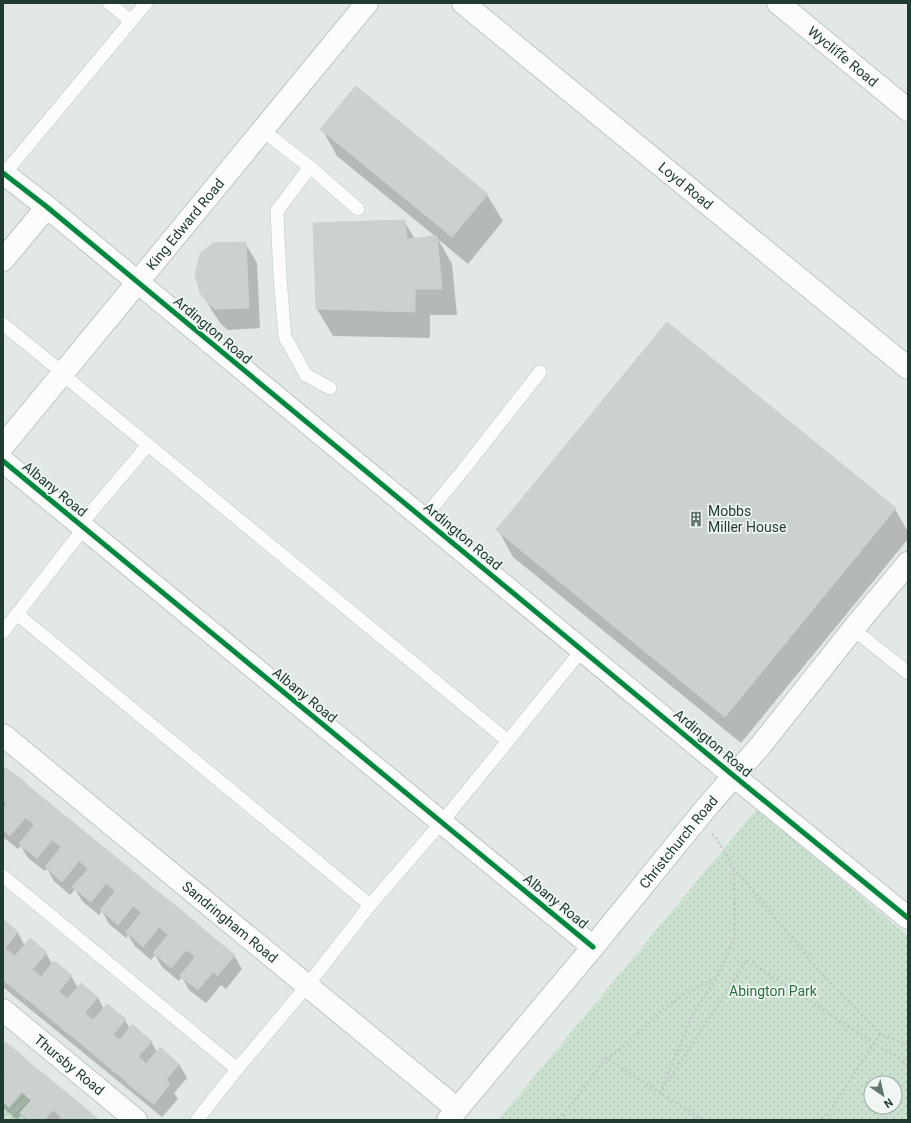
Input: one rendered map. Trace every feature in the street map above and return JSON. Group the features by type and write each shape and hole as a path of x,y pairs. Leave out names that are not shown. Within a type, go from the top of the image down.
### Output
{"street":[{"name":"King Edward Road","path":"3,446 367,3"},
{"name":"Loyd Road","path":"463,3 908,368"},
{"name":"Wycliffe Road","path":"778,3 908,110"},
{"name":"Ardington Road","path":"4,174 46,207 908,918"},
{"path":"3,260 46,207"},
{"name":"Albany Road","path":"3,462 593,946"},
{"name":"Christchurch Road","path":"452,1114 697,820 762,745 853,629 908,563"},
{"name":"Sandringham Road","path":"3,735 307,986 452,1114"},
{"name":"Thursby Road","path":"3,1010 136,1120"}],"lane":[{"path":"109,3 131,21"},
{"path":"4,174 146,3"},
{"path":"262,130 310,167 358,209"},
{"path":"310,167 277,211 280,278 285,337 306,375 330,388"},
{"path":"3,324 508,741"},
{"path":"423,519 540,372"},
{"path":"3,632 82,527 148,445"},
{"path":"17,614 370,905"},
{"path":"853,629 908,673"},
{"path":"197,1120 237,1069 307,986 370,905 442,822 582,650"},
{"path":"3,876 237,1069"}],"path":[{"path":"697,820 716,838 734,868 824,976 880,1034 908,1045"},
{"path":"660,1094 693,1014 717,977 735,936 734,868"},
{"path":"660,1094 747,960 908,1064"},
{"path":"560,1120 606,1058 619,1050 663,1009 686,993 717,977"},
{"path":"824,1120 880,1034"},
{"path":"606,1058 697,1119 702,1120"}],"green space":[{"name":"Abington Park","path":"757,809 908,936 908,1120 498,1120"},
{"path":"22,1092 31,1100 21,1113 28,1120 3,1120 3,1102 9,1107"}],"building":[{"path":"356,86 488,194 452,237 320,129"},
{"path":"405,220 407,239 437,236 442,289 415,289 415,312 316,309 313,223"},
{"path":"246,242 249,308 215,309 200,293 195,275 200,254 213,243"},
{"name":"Mobbs Miller House","path":"667,322 896,508 725,717 496,530"},
{"path":"6,768 20,778 3,799 3,772"},
{"path":"20,778 33,790 3,827 3,808 7,803 3,799"},
{"path":"33,790 47,801 30,821 25,818 10,836 3,830 3,827"},
{"path":"47,801 60,812 28,851 19,844 34,825 30,821"},
{"path":"60,812 74,823 57,844 52,840 37,858 28,851"},
{"path":"74,823 86,833 53,874 45,867 61,847 57,844"},
{"path":"86,833 101,845 84,865 79,861 62,882 53,874"},
{"path":"101,845 113,855 81,894 72,887 88,869 84,865"},
{"path":"113,855 128,867 111,887 106,883 91,902 81,894"},
{"path":"128,867 141,878 109,917 100,910 115,891 111,887"},
{"path":"141,878 153,888 137,909 133,906 118,925 109,917"},
{"path":"153,888 167,899 134,939 126,932 141,913 137,909"},
{"path":"167,899 181,910 164,931 159,927 143,947 134,939"},
{"path":"181,910 194,921 162,960 153,953 168,935 164,931"},
{"path":"3,919 10,925 3,933"},
{"path":"194,921 208,933 191,953 186,950 171,968 162,960"},
{"path":"10,925 18,932 5,948 10,952 3,961 3,933"},
{"path":"208,933 221,944 189,983 180,976 195,957 191,953"},
{"path":"30,938 38,945 7,983 3,980 3,961 10,952 15,956"},
{"path":"221,944 235,955 217,976 213,972 198,990 189,983"},
{"path":"38,945 47,952 32,970 37,973 20,994 7,983"},
{"path":"54,961 63,968 33,1004 20,994 37,973 41,977"},
{"path":"63,968 72,975 59,992 63,995 46,1015 33,1004"},
{"path":"81,983 89,990 59,1026 46,1015 63,995 67,999"},
{"path":"89,990 98,997 85,1013 89,1017 73,1037 59,1026"},
{"path":"107,1004 117,1012 86,1048 73,1037 89,1017 93,1020"},
{"path":"117,1012 126,1019 113,1035 116,1037 99,1059 86,1048"},
{"path":"132,1024 142,1033 112,1070 99,1059 116,1037 120,1040"},
{"path":"142,1033 152,1041 138,1057 143,1061 126,1081 112,1070"},
{"path":"5,1042 18,1052 3,1070 3,1044"},
{"path":"160,1047 170,1056 139,1093 126,1082 143,1061 146,1064"},
{"path":"18,1052 31,1064 3,1097 3,1080 6,1077 3,1075 3,1070"},
{"path":"170,1056 179,1064 166,1080 170,1084 154,1104 139,1093"},
{"path":"31,1064 44,1074 26,1096 22,1092 9,1107 3,1102 3,1097"},
{"path":"44,1074 58,1086 28,1120 20,1113 31,1100 26,1096"},
{"path":"58,1086 72,1097 58,1114 53,1110 44,1120 29,1120"},
{"path":"72,1097 84,1107 73,1120 59,1120 61,1117 58,1114"},
{"path":"84,1107 98,1119 73,1120"}],"cycle path":[{"path":"3,173 47,207 734,776 908,918"},
{"path":"3,461 593,947"}],"place":[{"name":"Mobbs Miller House","path":"696,519"}]}
